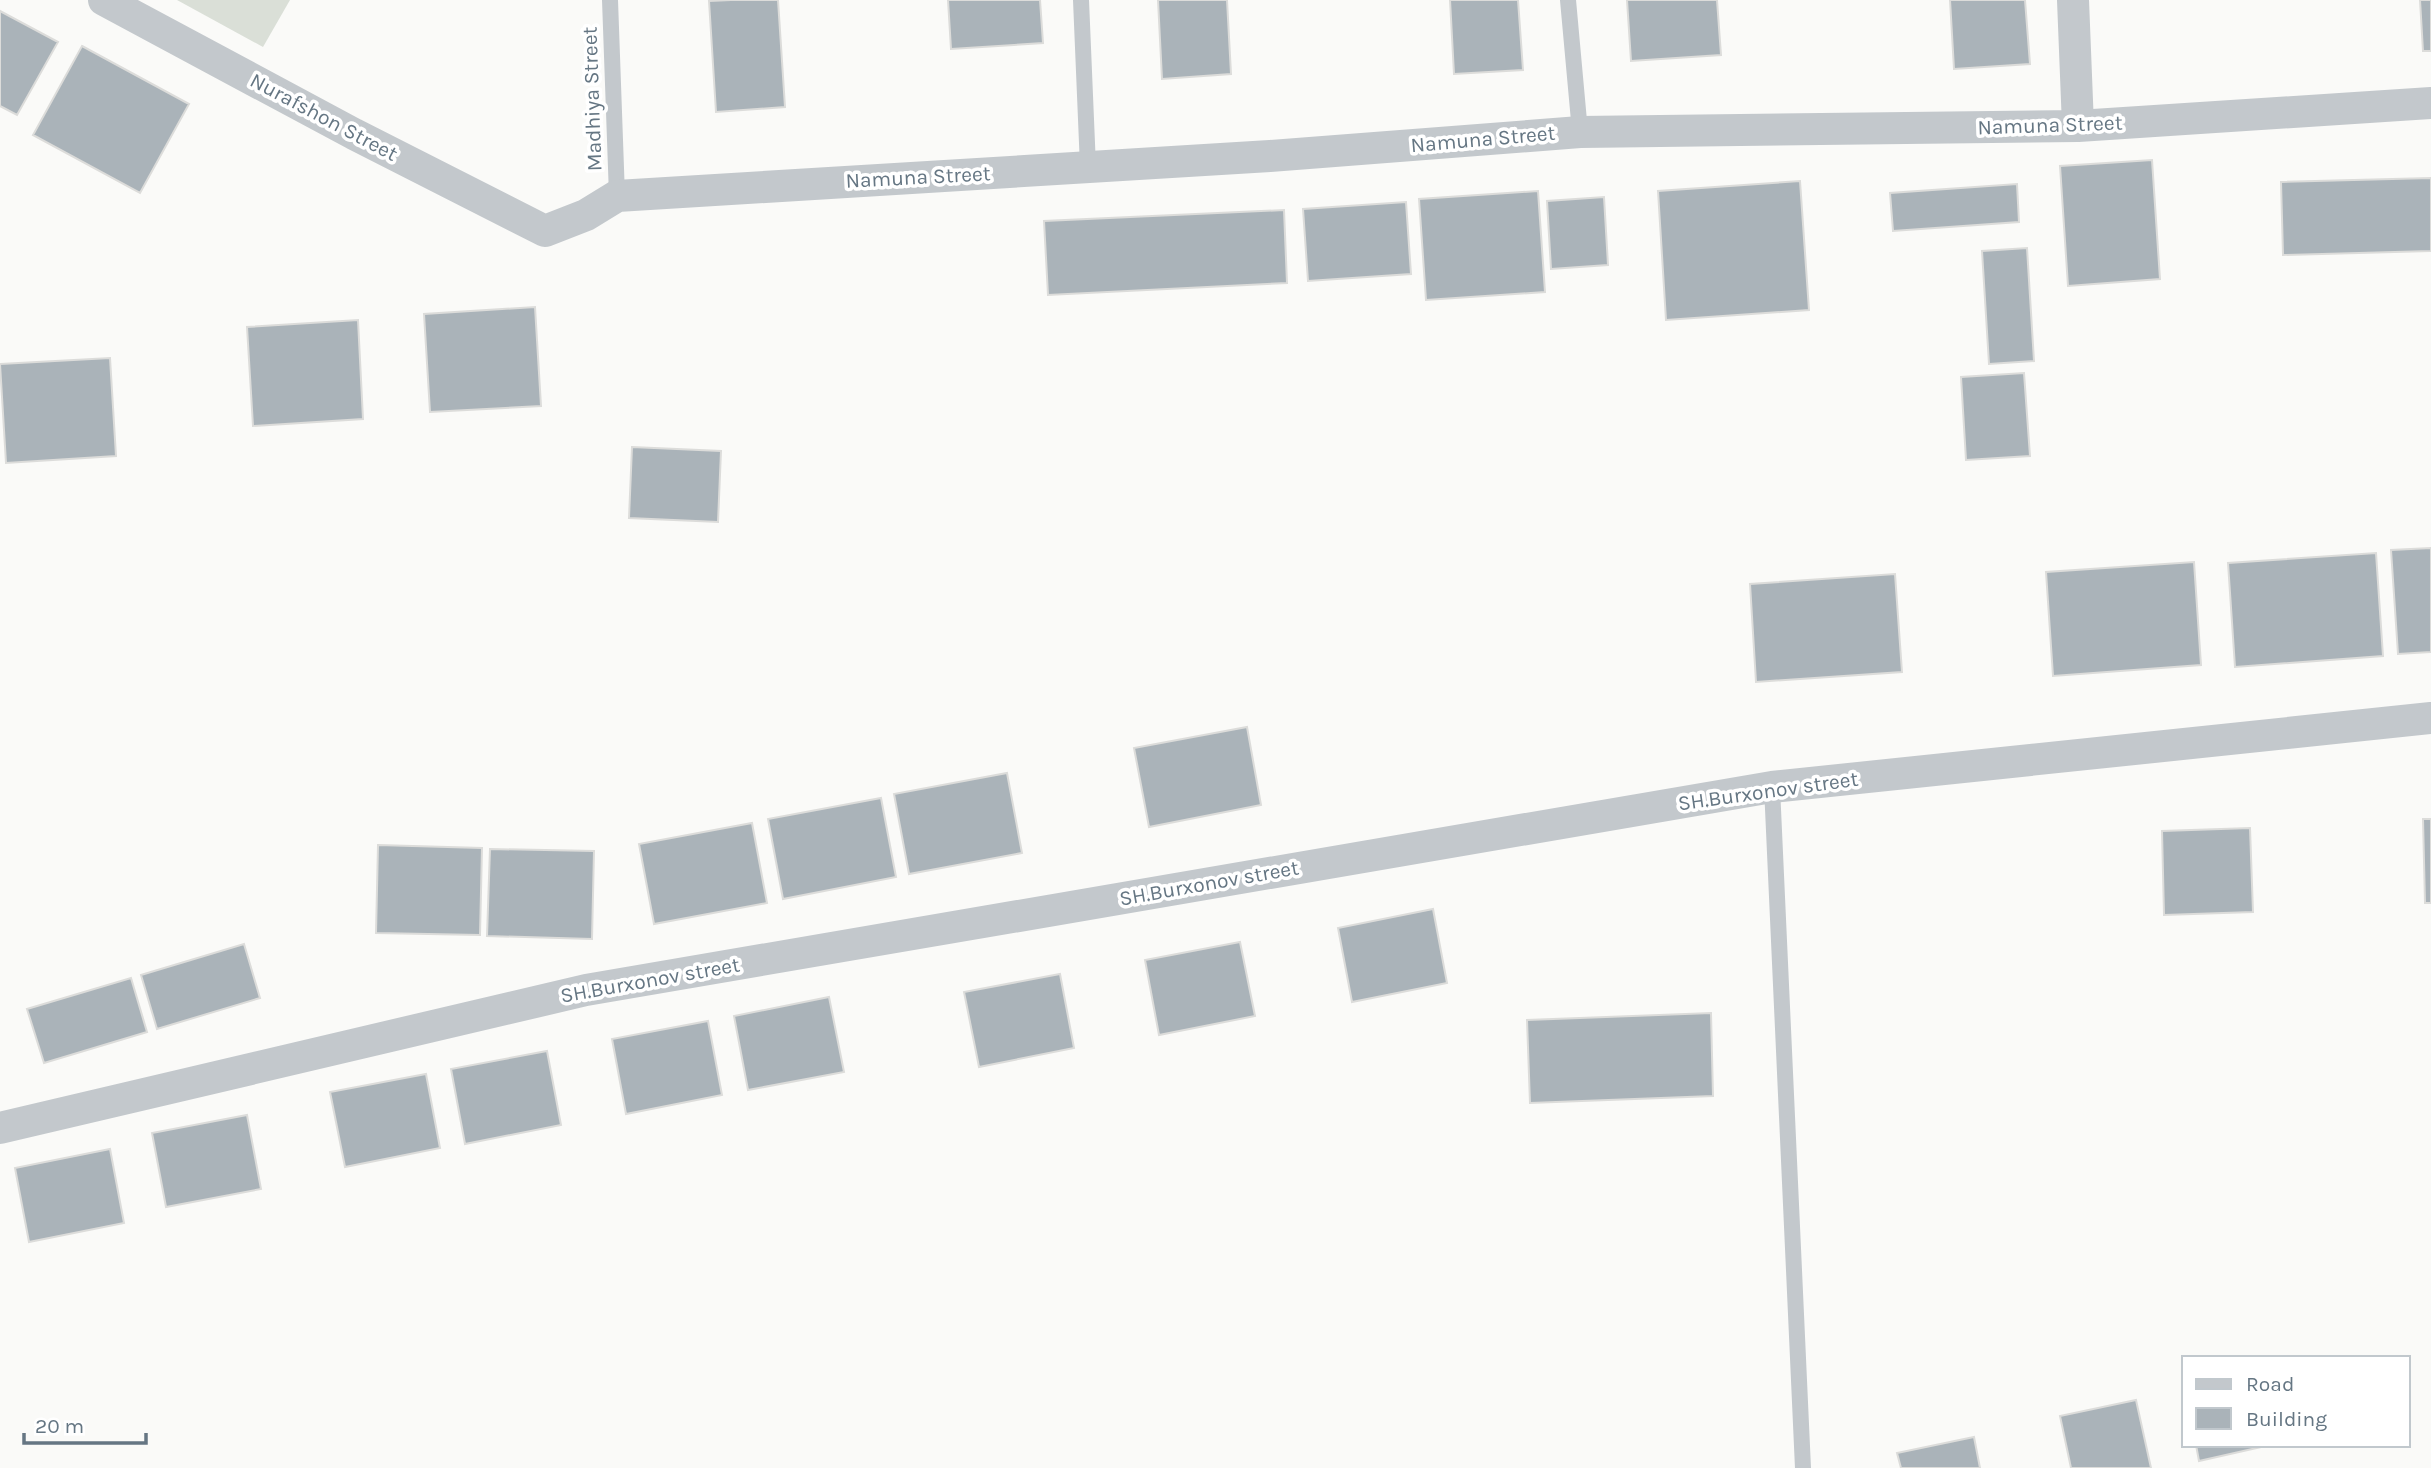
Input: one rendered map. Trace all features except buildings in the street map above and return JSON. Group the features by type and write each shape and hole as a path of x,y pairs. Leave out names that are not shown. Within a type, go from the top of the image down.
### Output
{"street":[{"name":"Nurafshon Street","path":"104,0 354,134 545,231"},
{"path":"2073,0 2078,126"},
{"name":"Namuna Street","path":"545,231 586,215 617,196 1269,156 1580,132 2078,126 2431,103"},
{"name":"SH.Burxonov street","path":"0,1128 586,990 1772,787 2431,718"}],"lane":[{"name":"Madhiya Street","path":"610,0 617,196"},
{"path":"1081,0 1088,167"},
{"path":"1568,0 1580,132"},
{"path":"1772,787 1802,1468"}],"shaded area":[{"path":"177,0 290,0 263,47"}]}
